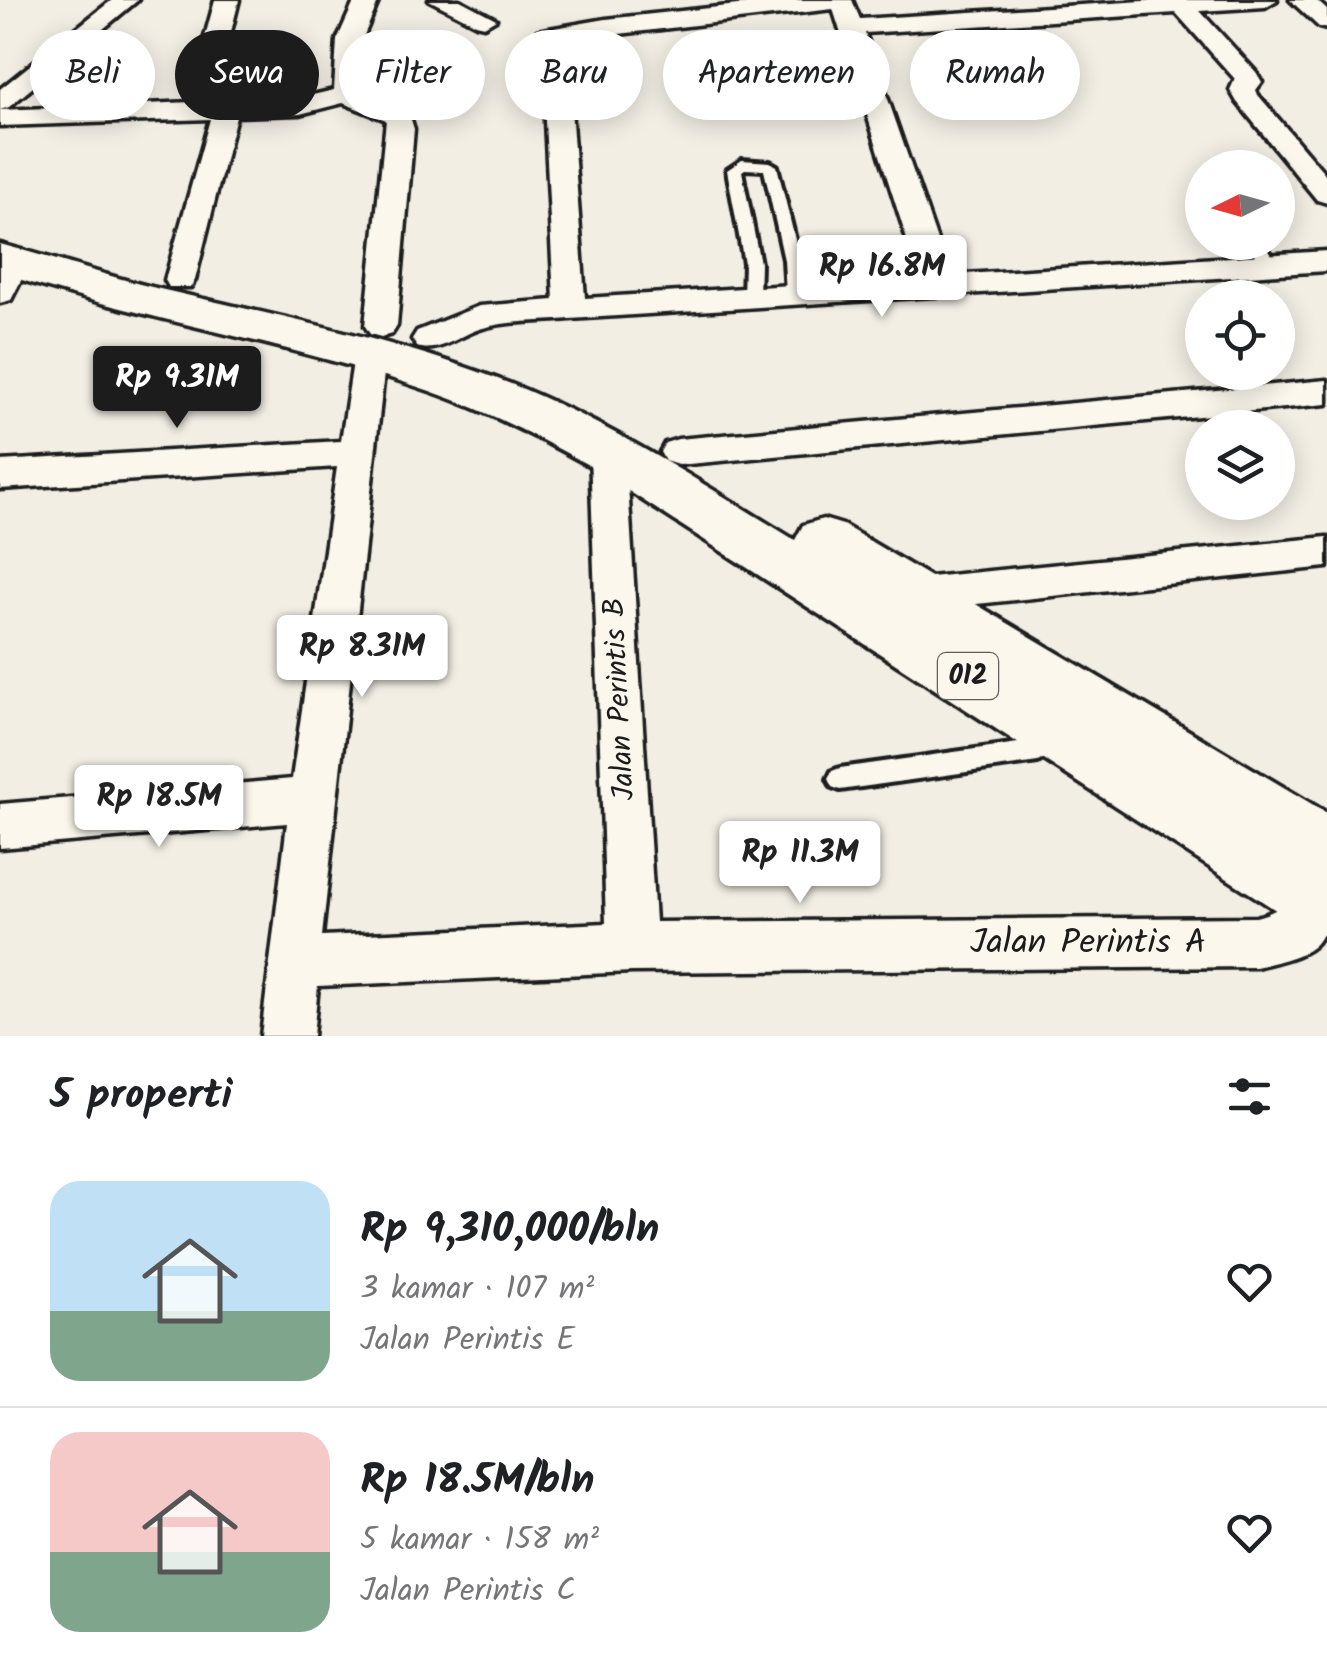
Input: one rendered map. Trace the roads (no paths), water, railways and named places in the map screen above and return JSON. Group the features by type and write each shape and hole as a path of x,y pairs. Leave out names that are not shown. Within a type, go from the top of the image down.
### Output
{"main road":[{"name":"012","path":"4,260 393,340 608,452 1060,734 1325,884"},
{"name":"012","path":"4,260 180,280 530,375 678,452 910,595 1325,884"}],"street":[{"path":"0,102 126,0"},
{"path":"220,30 227,0"},
{"path":"351,30 367,0"},
{"path":"441,0 484,19"},
{"path":"570,309 556,81 546,36 604,13 841,0 937,286"},
{"path":"853,27 1265,0"},
{"path":"1302,0 1327,22"},
{"path":"1179,3 1247,77 1243,90 1246,97 1327,194"},
{"path":"0,118 175,112"},
{"path":"180,280 215,120"},
{"path":"288,1036 312,800 357,453 393,340 402,143 399,120"},
{"path":"1295,258 1327,262"},
{"path":"393,340 480,316 937,286 1193,260"},
{"path":"678,452 1072,412 1327,392"},
{"name":"Jalan Perintis B","path":"608,452 632,947"},
{"path":"0,475 357,453"},
{"path":"910,595 1327,552"},
{"path":"0,826 312,800"},
{"name":"Jalan Perintis A","path":"298,962 632,947 1256,942 1293,933 1325,884"}],"lane":[{"path":"750,297 752,263 734,170 742,164 770,166 792,260 794,294"},
{"path":"840,779 1038,751 1060,734"}]}
